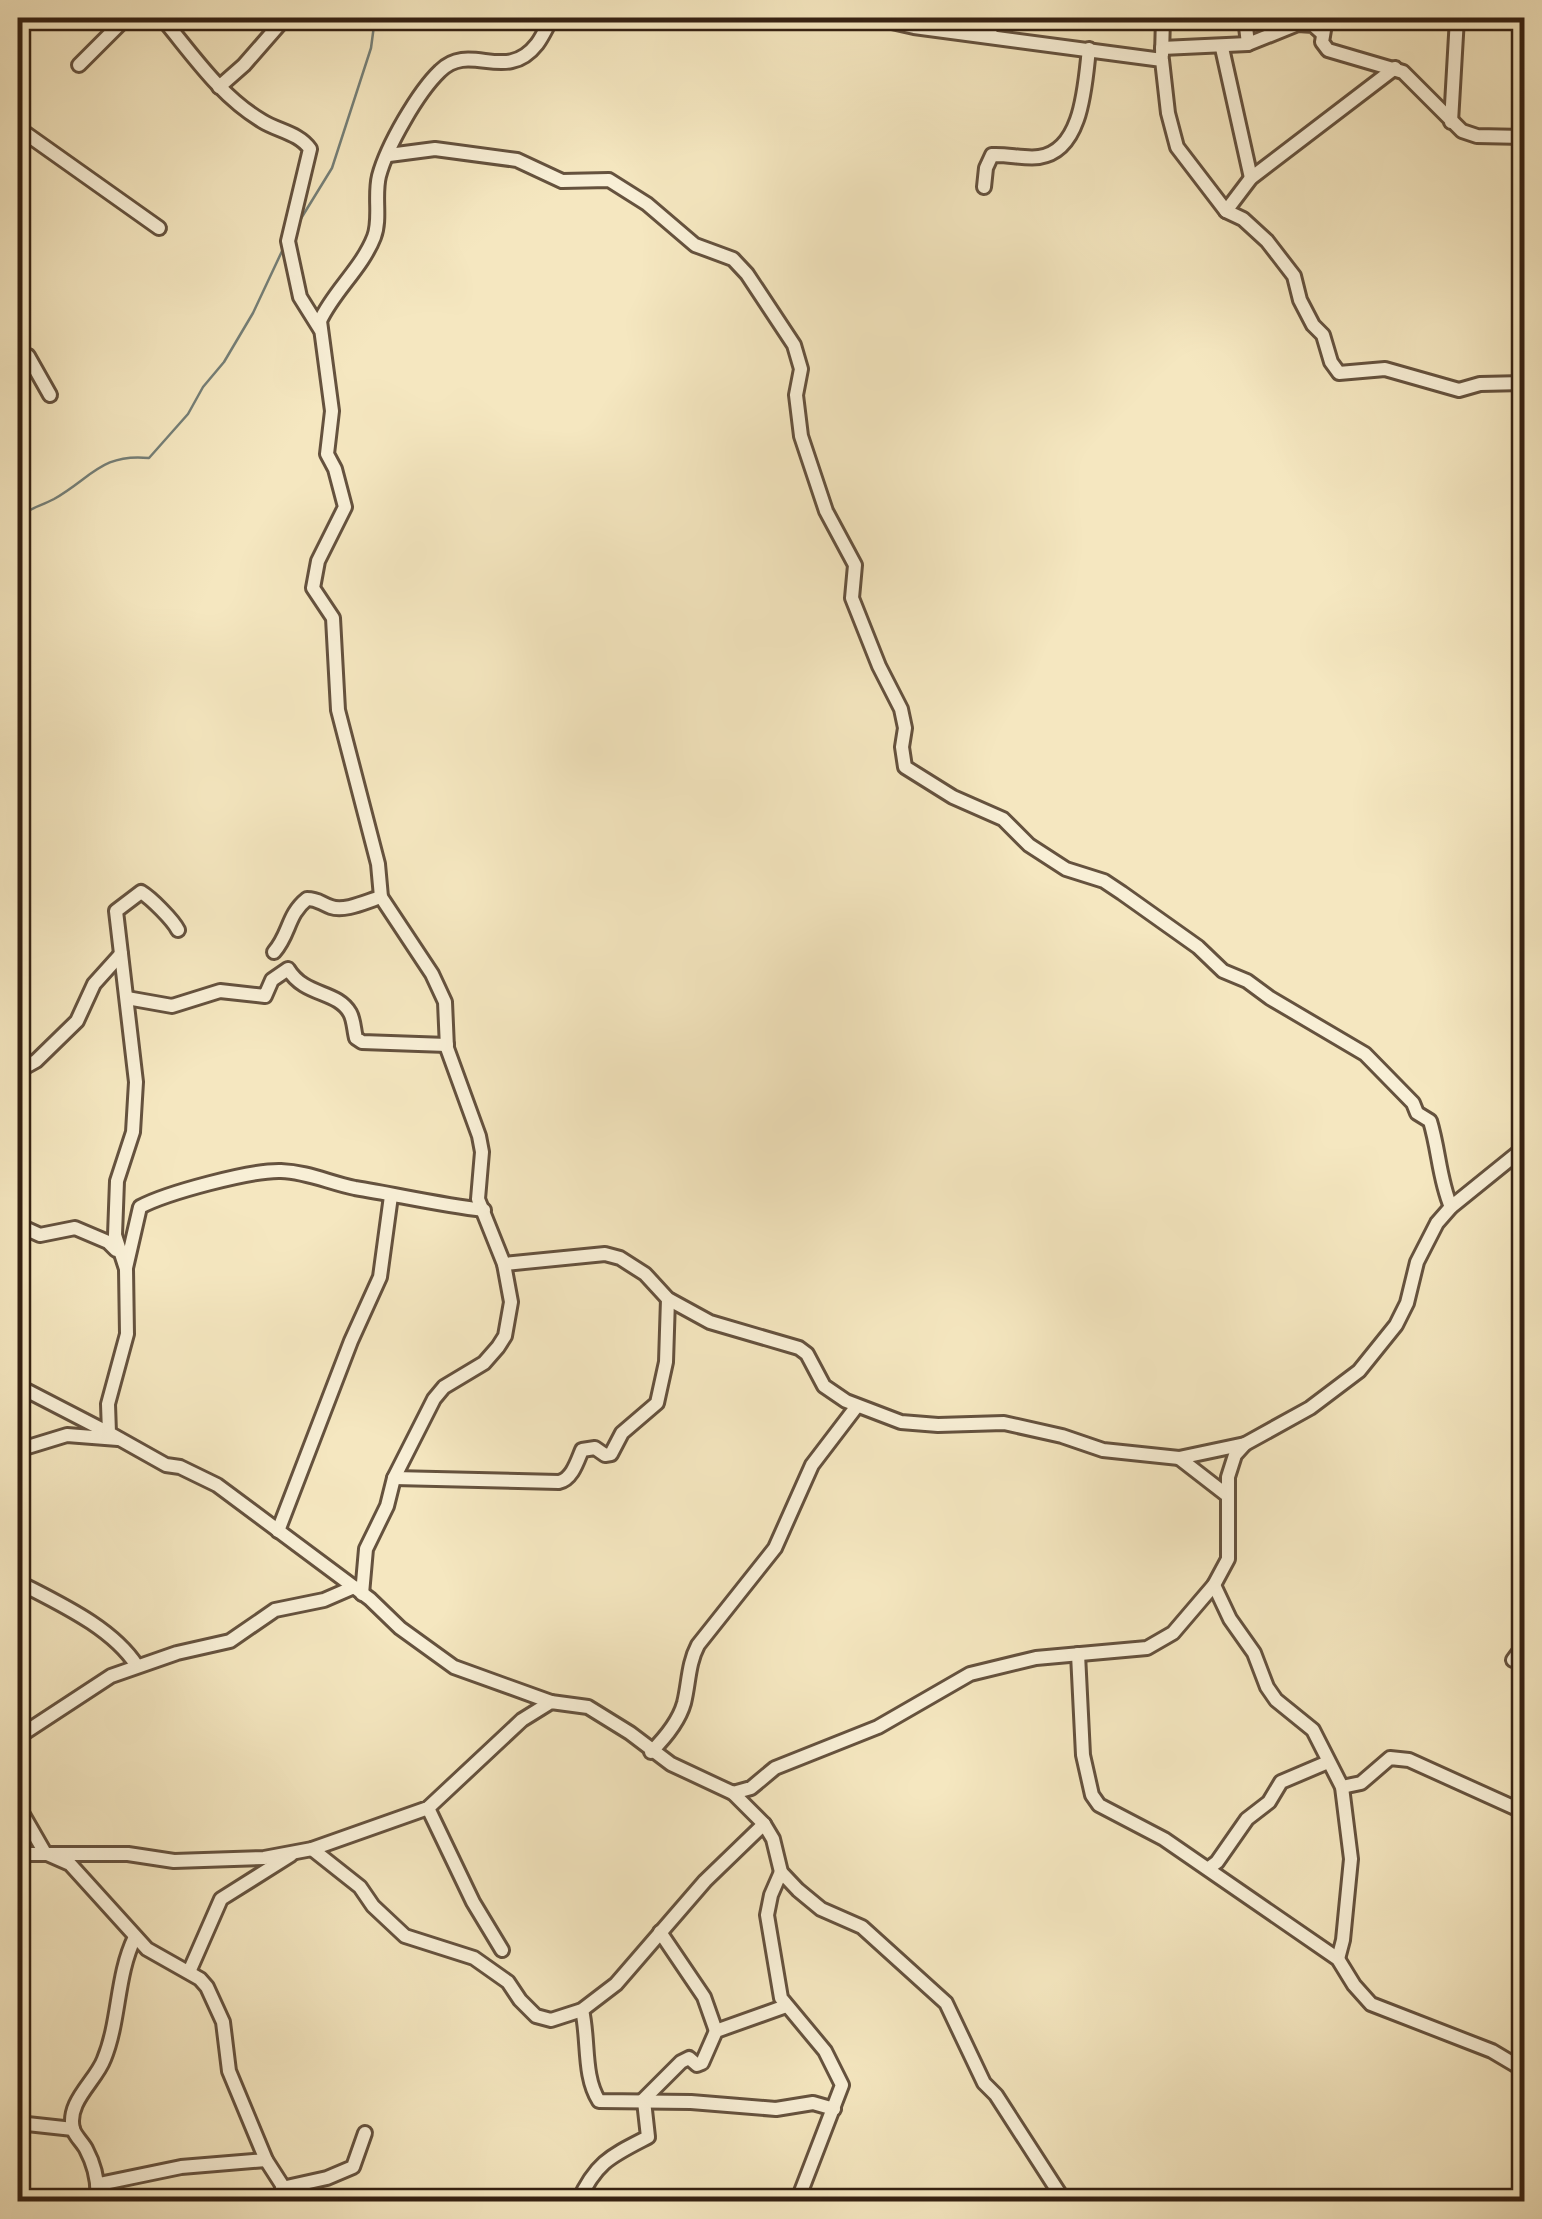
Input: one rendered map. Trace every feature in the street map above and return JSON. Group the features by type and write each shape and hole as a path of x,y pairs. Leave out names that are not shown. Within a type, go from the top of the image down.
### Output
{"street":[{"path":"79,65 126,18"},
{"path":"162,18 219,87 252,115 304,141 310,149 288,241 300,297 320,329"},
{"path":"219,87 244,65 284,18"},
{"path":"358,1590 366,1549 387,1506 394,1478 434,1399 444,1387 484,1363 505,1336 511,1302 504,1264 478,1199 482,1152 446,1045 444,1002 432,974 381,897 378,864 338,710 333,618 314,588 318,561 345,508 327,454 332,411 320,329 324,312 372,241 379,174 418,94 443,67 466,57 490,64 512,62 536,45 552,18"},
{"path":"874,18 1088,50 1162,54 1248,44 1298,24 1313,25 1322,34"},
{"path":"987,35 998,18"},
{"path":"1163,18 1162,54 1170,124 1177,147 1226,211 1243,219 1267,241 1294,276 1300,300 1323,335 1331,362 1339,373 1385,369 1459,390 1480,384 1524,383"},
{"path":"1245,18 1248,44"},
{"path":"1326,18 1322,42 1328,50 1403,72 1462,131 1477,136 1524,137"},
{"path":"1452,122 1457,18"},
{"path":"1222,48 1251,178"},
{"path":"984,187 992,155 1035,158 1059,148 1078,119 1088,50"},
{"path":"1226,211 1251,178 1394,68"},
{"path":"18,128 158,228"},
{"path":"388,155 435,149 517,160 562,181 609,180 647,204 694,245 732,259 748,274 794,345 801,368 796,395 801,436 826,511 856,566 852,598 901,709 906,728 902,747 905,768 952,797 1004,819 1030,845 1066,869 1104,881 1198,947 1223,971 1247,981 1364,1054 1413,1102 1416,1113 1430,1121 1440,1154 1442,1186 1451,1207"},
{"path":"18,355 28,356 50,395"},
{"path":"126,1268 114,1235 117,1181 133,1132 136,1082 116,910 141,892 160,912 172,918 178,930"},
{"path":"274,952 283,942 294,910 307,899 343,908 381,897"},
{"path":"18,1072 36,1061 78,1021 94,984 121,954"},
{"path":"127,998 172,1006 220,991 265,996 272,980 288,969 308,990 342,1005 351,1014 356,1038 362,1042 446,1045"},
{"path":"504,1264 605,1254 620,1258 645,1274 668,1299 733,1331 800,1348 824,1386 858,1406 901,1422 1004,1423 1103,1450 1179,1458 1245,1444 1323,1400 1368,1361 1396,1325 1427,1238 1451,1207 1524,1148"},
{"path":"115,1436 108,1404 127,1334 126,1268 140,1207 178,1191 276,1171 311,1174 390,1196 484,1210"},
{"path":"278,1532 351,1341 380,1277 390,1196"},
{"path":"18,1225 40,1236 75,1228 84,1230 118,1251"},
{"path":"394,1478 559,1482 574,1469 582,1450 595,1448 604,1455 611,1454 622,1433 656,1403 666,1362 668,1299"},
{"path":"18,1386 166,1464 206,1479 358,1590 400,1628 454,1667 551,1702 588,1706 692,1777 733,1794 764,1824 773,1839 781,1872 821,1908 862,1927 946,2003 984,2083 996,2095 1065,2202"},
{"path":"651,1752 683,1706 691,1658 698,1645 774,1548 812,1465 858,1406"},
{"path":"18,1450 67,1434 115,1436"},
{"path":"733,1794 763,1780 775,1768 857,1738 970,1674 1036,1658 1147,1648 1172,1633 1214,1584 1228,1559 1231,1464 1245,1444"},
{"path":"1179,1458 1228,1496"},
{"path":"18,1582 91,1623 130,1655 137,1666"},
{"path":"1214,1584 1230,1618 1254,1653 1267,1687 1276,1700 1313,1730 1342,1787 1350,1859 1338,1959"},
{"path":"18,1737 111,1676 230,1641 275,1610 358,1590"},
{"path":"1513,1660 1524,1645"},
{"path":"1078,1654 1083,1756 1092,1795 1099,1805 1164,1838 1338,1959 1371,2004 1492,2052 1524,2070"},
{"path":"18,1854 128,1854 174,1861 312,1850 428,1808 522,1720 551,1702"},
{"path":"1342,1787 1361,1784 1390,1758 1409,1760 1524,1812"},
{"path":"1209,1868 1247,1819 1270,1802 1281,1782 1328,1762"},
{"path":"18,1806 44,1853 70,1864 147,1949 208,1986 217,2002 229,2071 266,2160 292,2202"},
{"path":"428,1808 473,1902 502,1950"},
{"path":"312,1850 360,1887 372,1906 405,1936 474,1958 499,1973 536,2016 551,2020 582,2010 616,1984 705,1881 764,1824"},
{"path":"189,1972 220,1899 253,1882 292,1854"},
{"path":"781,1872 767,1915 776,1979 786,2006 825,2052 842,2084 798,2202"},
{"path":"643,2101 680,2062 690,2058 697,2065 702,2063 716,2031 704,1998 660,1932"},
{"path":"97,2202 99,2184 87,2150 73,2129 80,2095 104,2060 123,1969 135,1938"},
{"path":"716,2031 786,2006"},
{"path":"582,2010 588,2034 589,2081 598,2102 776,2109 813,2103 834,2108"},
{"path":"578,2202 595,2169 648,2137 643,2101"},
{"path":"18,2123 73,2129"},
{"path":"282,2188 327,2178 353,2167 365,2133"},
{"path":"99,2184 181,2167 266,2160"}],"waterway":[{"path":"297,225 332,168 371,48 375,18"},
{"path":"18,518 108,463 149,458 188,414 203,387 224,362 253,313 283,249"}]}
